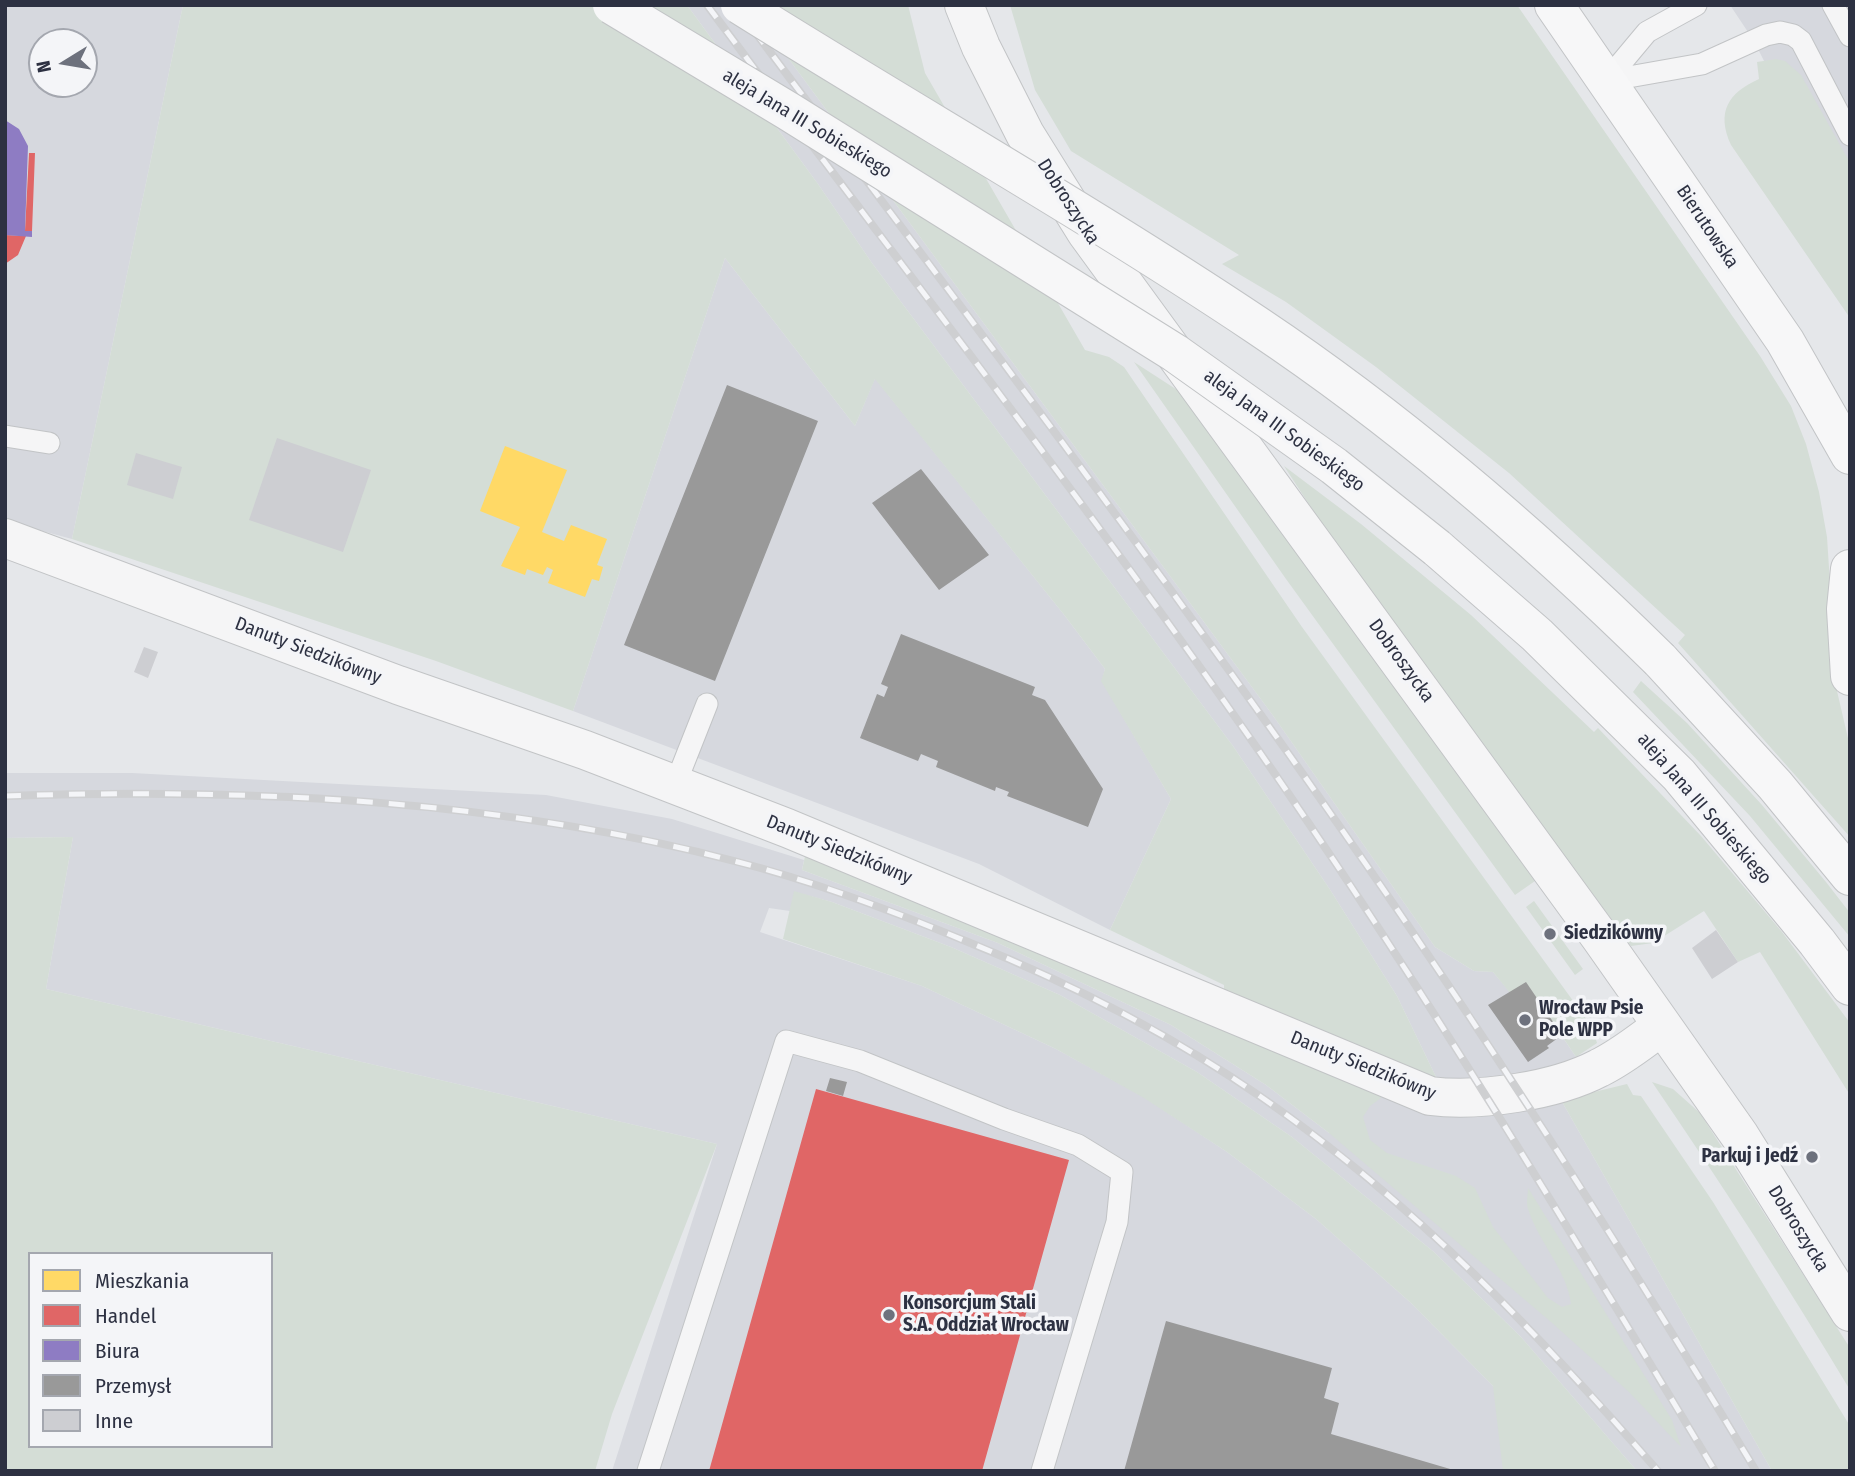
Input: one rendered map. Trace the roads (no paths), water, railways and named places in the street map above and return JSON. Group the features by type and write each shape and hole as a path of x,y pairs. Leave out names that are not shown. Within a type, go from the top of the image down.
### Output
{"main road":[{"name":"aleja Jana III Sobieskiego","path":"612,5 1119,316 1281,426 1437,548 1537,635 1679,775 1850,986"},
{"path":"740,5 1098,223 1259,327 1365,404 1468,484 1548,554 1660,660 1775,785 1850,876"},
{"name":"Bierutowska","path":"1554,5 1785,341 1850,455"},
{"path":"1850,569 1846,609 1850,676"}],"street":[{"name":"Dobroszycka","path":"964,5 981,47 1025,134 1086,232 1537,848 1740,1136 1850,1312"},
{"name":"Danuty Siedzikówny","path":"5,538 398,685 585,750 676,785 989,911 1430,1096 1471,1099 1572,1080 1622,1055 1662,1026"}],"lane":[{"path":"1606,81 1647,32 1696,5"},
{"path":"1833,5 1850,36"},
{"path":"1606,81 1702,64 1766,35 1780,32 1793,35 1801,41 1850,135"},
{"path":"5,436 49,443"},
{"path":"676,785 707,704"},
{"path":"648,1471 786,1041 860,1061 1004,1119 1078,1145 1122,1172 1117,1222 1042,1471"}],"railway":[{"path":"707,5 1073,493 1286,790 1452,1042 1715,1471"},
{"path":"735,5 1121,522 1347,837 1557,1150 1756,1471"},
{"path":"5,796 189,794 282,797 374,802 558,824 648,841 767,870 854,898 968,942 1083,993 1157,1032 1264,1099 1319,1139 1423,1226 1473,1273 1567,1370 1658,1471"}],"place":[{"name":"Siedzikówny","path":"1550,934"},
{"name":"Wrocław Psie Pole WPP","path":"1525,1020"},
{"name":"Parkuj i Jedź","path":"1812,1157"},
{"name":"Konsorcjum Stali S.A. Oddział Wrocław","path":"889,1315"}]}
